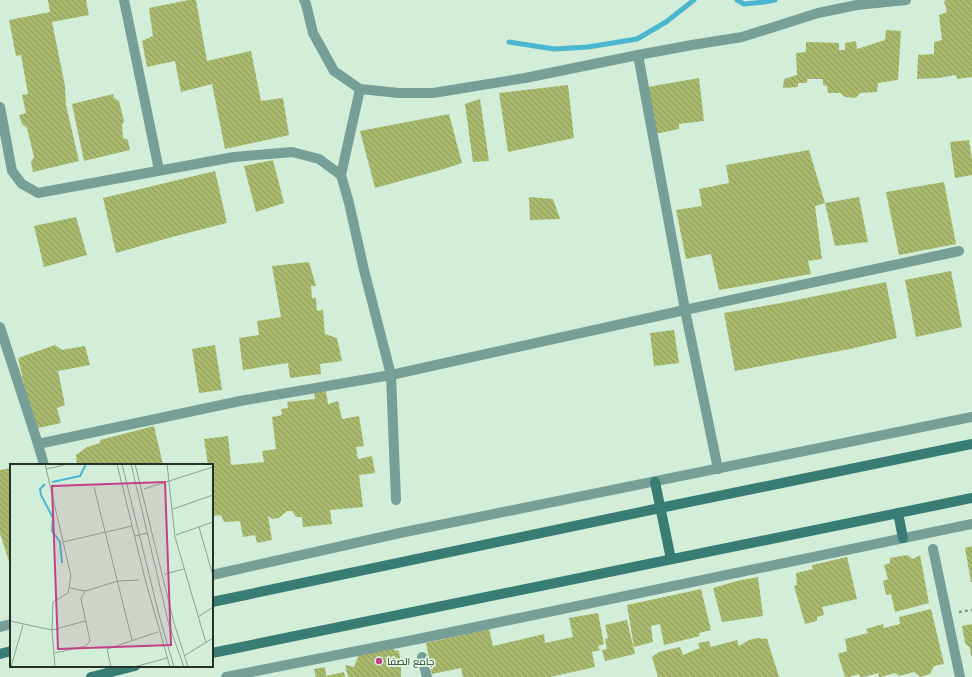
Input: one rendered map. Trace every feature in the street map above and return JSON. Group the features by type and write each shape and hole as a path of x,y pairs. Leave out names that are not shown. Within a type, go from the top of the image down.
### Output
{"main road":[{"path":"213,602 972,444"},
{"path":"655,482 671,559"},
{"path":"213,653 972,498"},
{"path":"898,514 903,538"},
{"path":"0,654 10,651"},
{"path":"91,677 121,673 133,667"}],"street":[{"path":"124,0 159,170"},
{"path":"304,0 313,33 334,71 360,89 399,93 433,93 526,78 638,55 742,37 818,13 857,5 906,0"},
{"path":"638,55 685,310 718,469"},
{"path":"360,89 341,175 391,375 396,500"},
{"path":"0,107 12,171 22,184 38,193 234,157 292,152 319,159 341,175"},
{"path":"38,444 240,401 391,375 685,310 959,252"},
{"path":"0,327 44,464"},
{"path":"213,575 400,533 972,417"},
{"path":"226,677 418,639 972,524"},
{"path":"933,549 960,677"},
{"path":"0,627 10,624"},
{"path":"422,657 427,677"}],"building":[{"path":"48,0 86,0 89,15 52,22 65,86 66,105 79,161 33,172 31,162 34,157 27,128 22,124 19,115 26,113 22,95 28,94 21,55 16,56 9,20 50,12"},
{"path":"196,0 207,61 251,51 261,101 283,98 289,135 225,149 212,84 181,92 175,61 147,67 142,41 153,36 149,8"},
{"path":"972,0 972,77 957,79 956,75 917,79 918,55 934,54 934,42 942,40 939,15 947,12 944,1"},
{"path":"886,30 901,31 898,80 878,83 877,92 860,93 856,98 845,97 840,93 828,93 827,86 823,85 823,79 807,79 807,83 798,83 798,87 783,88 784,79 797,75 796,53 806,52 806,42 839,43 839,50 845,50 845,43 856,41 857,49 885,40"},
{"path":"699,78 704,121 679,124 679,129 655,134 648,87"},
{"path":"568,85 574,138 508,152 499,93"},
{"path":"113,94 114,98 119,101 124,121 122,125 123,138 128,140 130,150 84,161 72,104"},
{"path":"480,99 489,161 473,162 465,104"},
{"path":"449,114 462,163 375,188 360,131"},
{"path":"969,140 972,160 972,175 955,178 950,142"},
{"path":"809,150 825,203 815,206 822,259 808,261 811,274 719,290 711,254 686,259 676,210 702,206 699,189 729,183 726,165"},
{"path":"273,160 284,203 256,212 244,166"},
{"path":"215,171 227,223 116,253 103,198"},
{"path":"944,182 956,244 899,255 886,192"},
{"path":"529,197 553,199 560,219 530,220"},
{"path":"859,197 868,242 835,246 825,203"},
{"path":"76,217 87,255 44,267 34,226"},
{"path":"309,262 316,286 311,286 312,298 316,298 317,311 323,310 325,334 337,338 342,361 320,364 321,374 290,378 288,363 243,370 239,338 259,335 257,321 281,317 272,266"},
{"path":"951,271 962,327 916,337 905,280"},
{"path":"886,282 897,338 850,349 735,371 724,313"},
{"path":"674,330 679,363 654,366 650,333"},
{"path":"55,345 62,350 85,346 90,365 58,371 65,405 57,408 61,423 34,429 18,358"},
{"path":"215,345 222,390 199,393 192,349"},
{"path":"326,391 328,404 338,401 342,419 359,416 364,446 356,447 358,459 372,456 375,473 359,475 363,507 330,510 332,524 303,527 302,517 296,517 292,511 287,511 279,518 273,519 268,516 272,540 257,543 255,535 243,537 240,521 224,522 221,515 213,516 213,464 208,464 204,439 228,436 231,465 264,462 262,451 276,449 272,417 282,415 281,409 288,408 287,402 315,399 314,393"},
{"path":"154,426 163,464 77,464 76,455 87,447 100,443 100,440"},
{"path":"10,468 10,565 0,533 0,470"},
{"path":"972,546 972,582 971,582 965,548"},
{"path":"907,555 913,559 920,555 929,603 895,612 891,594 886,595 883,581 888,579 884,565 890,563 890,558"},
{"path":"847,557 857,599 822,607 824,615 817,617 817,621 805,624 794,586 797,585 796,573 813,569 812,565"},
{"path":"758,577 763,616 722,622 713,588"},
{"path":"701,589 711,630 699,633 700,636 664,645 660,624 651,626 653,642 634,647 627,605"},
{"path":"931,609 944,664 934,666 930,674 920,677 914,672 899,676 895,673 879,677 878,673 864,677 860,677 859,674 845,677 838,654 847,651 845,639 868,633 866,629 883,624 884,628 900,624 899,617"},
{"path":"598,613 604,644 598,646 600,650 592,652 595,667 550,677 463,677 461,668 432,674 426,643 489,629 493,646 544,634 545,643 573,637 569,618"},
{"path":"627,620 635,654 605,661 602,650 607,649 605,639 608,638 605,625"},
{"path":"972,624 971,656 970,648 965,643 962,626"},
{"path":"757,638 767,639 779,677 658,677 652,657 659,652 680,647 683,655 700,648 698,643 709,641 711,647 737,640 739,646 749,640"},
{"name":"جامع الصفا","path":"390,642 394,650 399,651 401,677 348,677 345,665 354,667 358,657 355,648"},
{"path":"325,667 326,676 344,672 345,677 316,677 314,669"}],"waterway":[{"path":"509,42 554,49 588,47 637,39 666,22 694,0"},
{"path":"737,0 744,4 775,0"}],"place":[{"name":"جامع الصفا","path":"379,661"}]}
